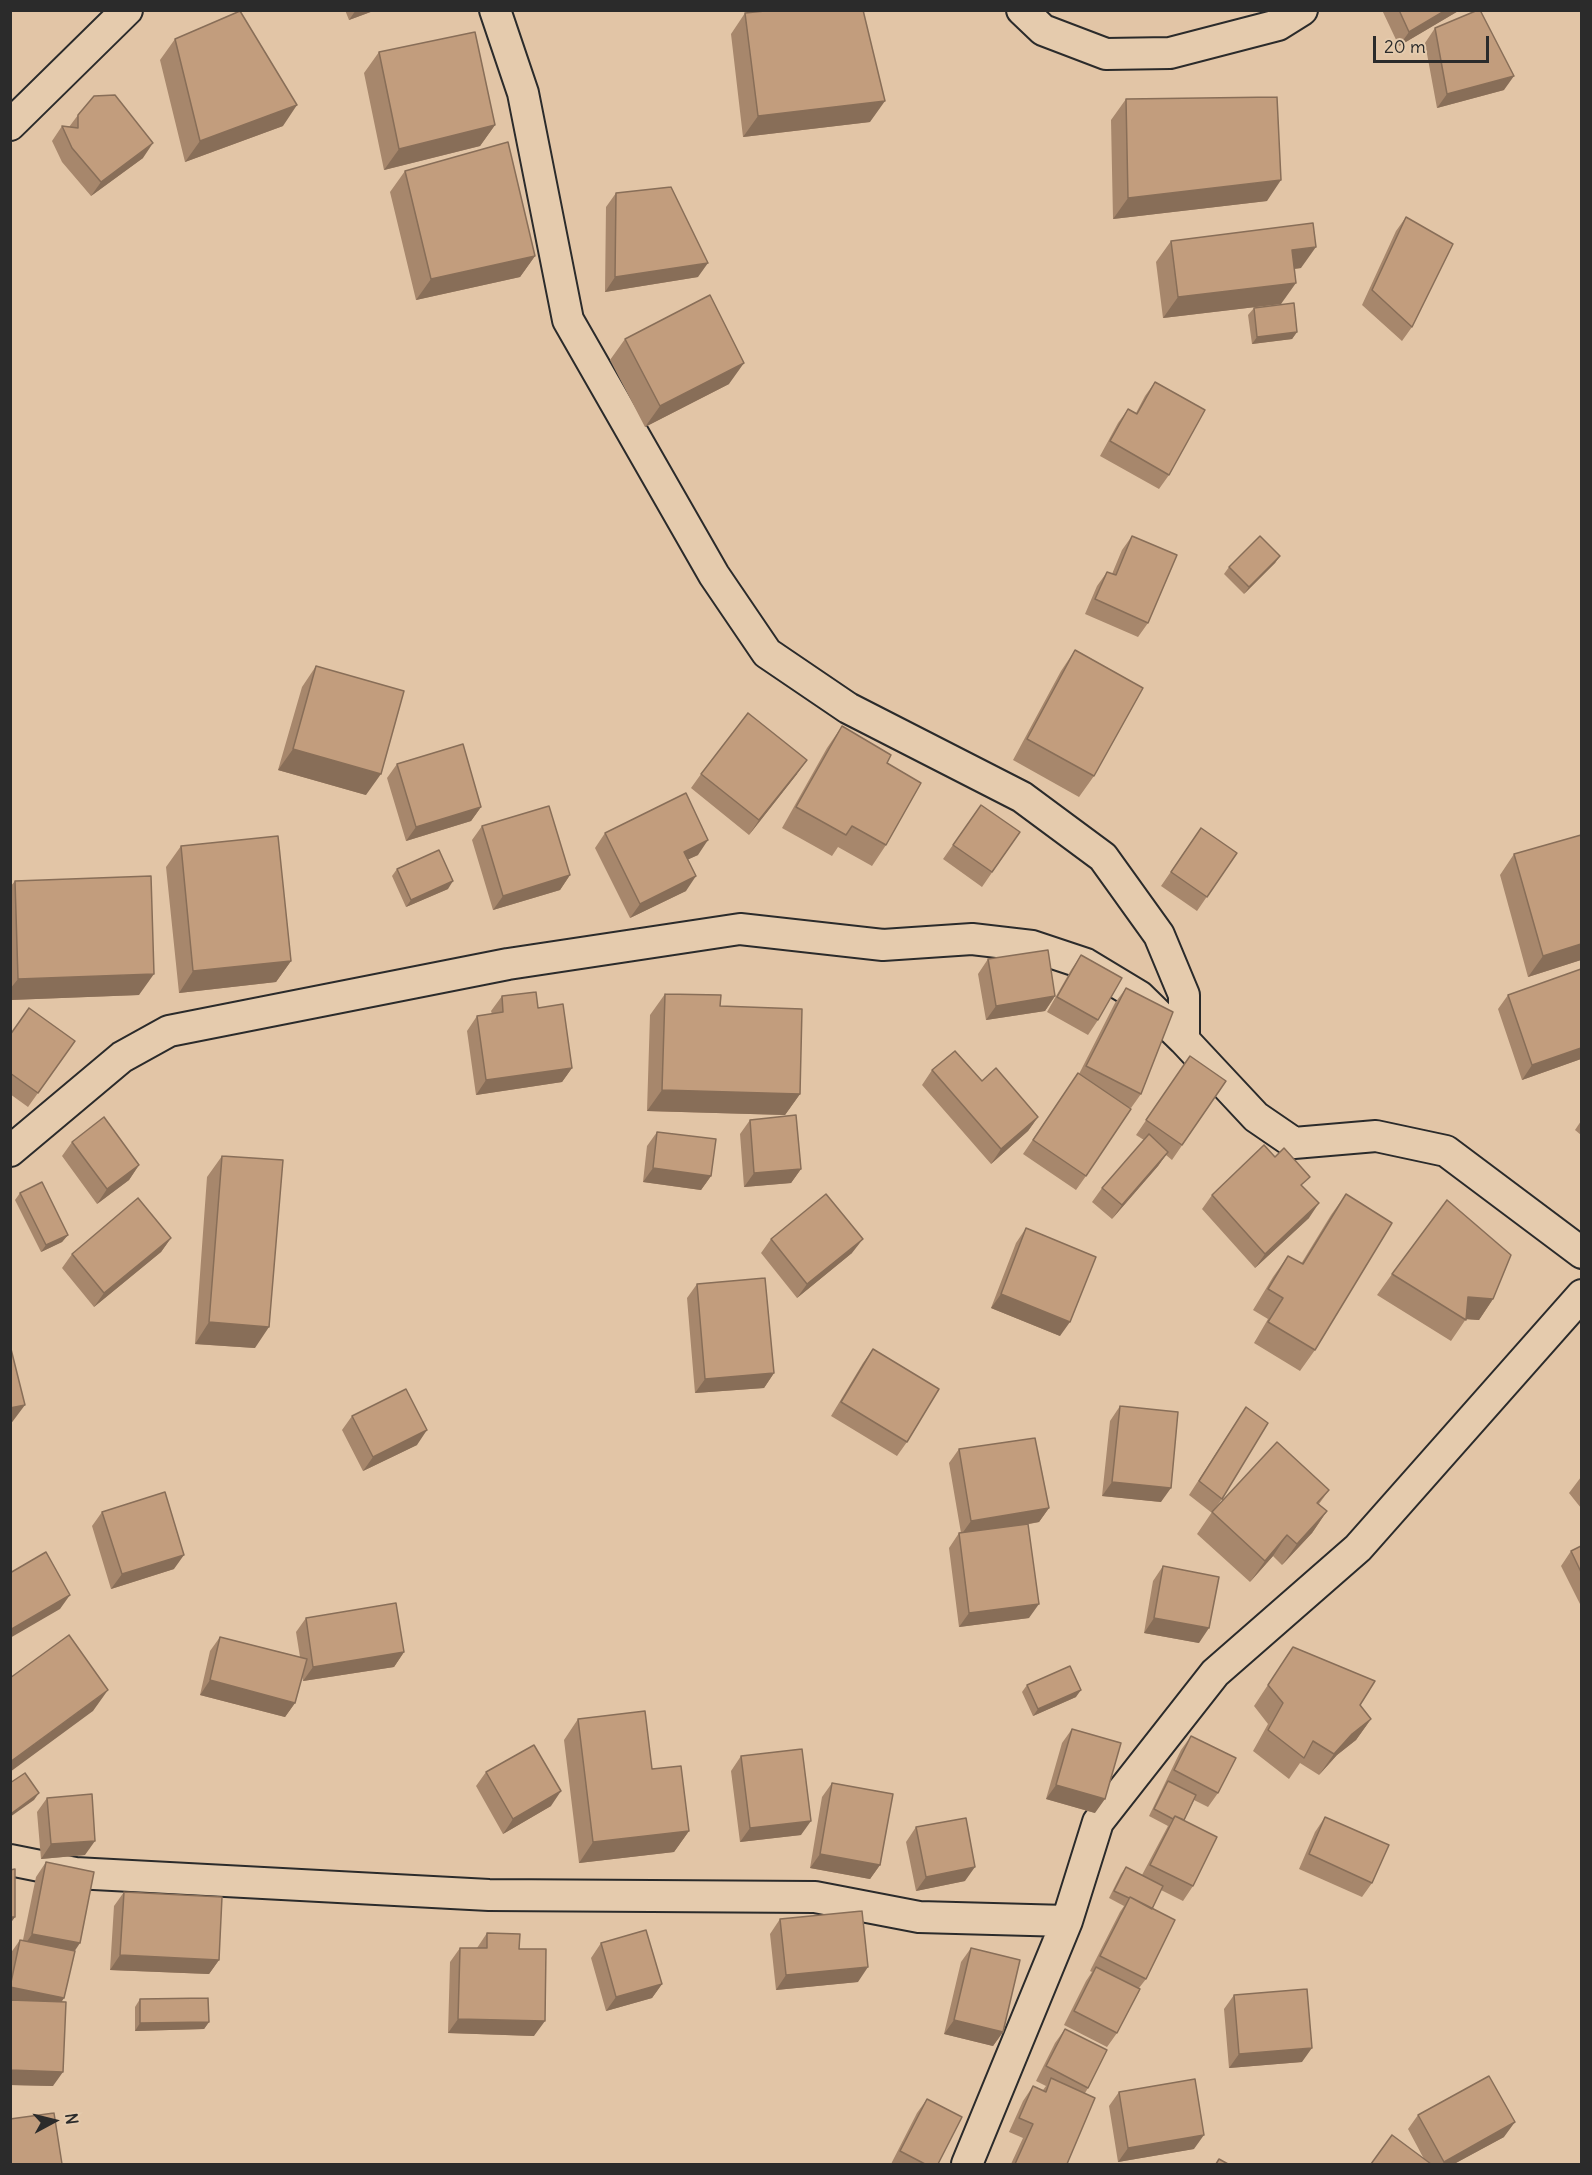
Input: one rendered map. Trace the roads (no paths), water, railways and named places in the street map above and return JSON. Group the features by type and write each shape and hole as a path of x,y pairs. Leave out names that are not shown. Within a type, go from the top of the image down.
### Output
{"street":[{"path":"10,125 127,10"},
{"path":"495,10 523,93 568,320 721,584 767,653 848,708 1022,797 1103,857 1159,935 1184,995 1184,1040"},
{"path":"1022,10 1043,30 1106,54 1170,53 1278,25 1302,10"},
{"path":"10,1151 122,1058 169,1031 508,964 740,929 883,945 972,939 1032,946 1086,964 1138,996 1184,1040 1256,1117 1294,1143 1376,1136 1446,1152 1581,1253"},
{"path":"967,2164 1066,1922 1098,1822 1215,1673 1358,1548 1581,1295"},
{"path":"10,1860 75,1873 489,1895 815,1897 919,1917 1066,1922"}]}
